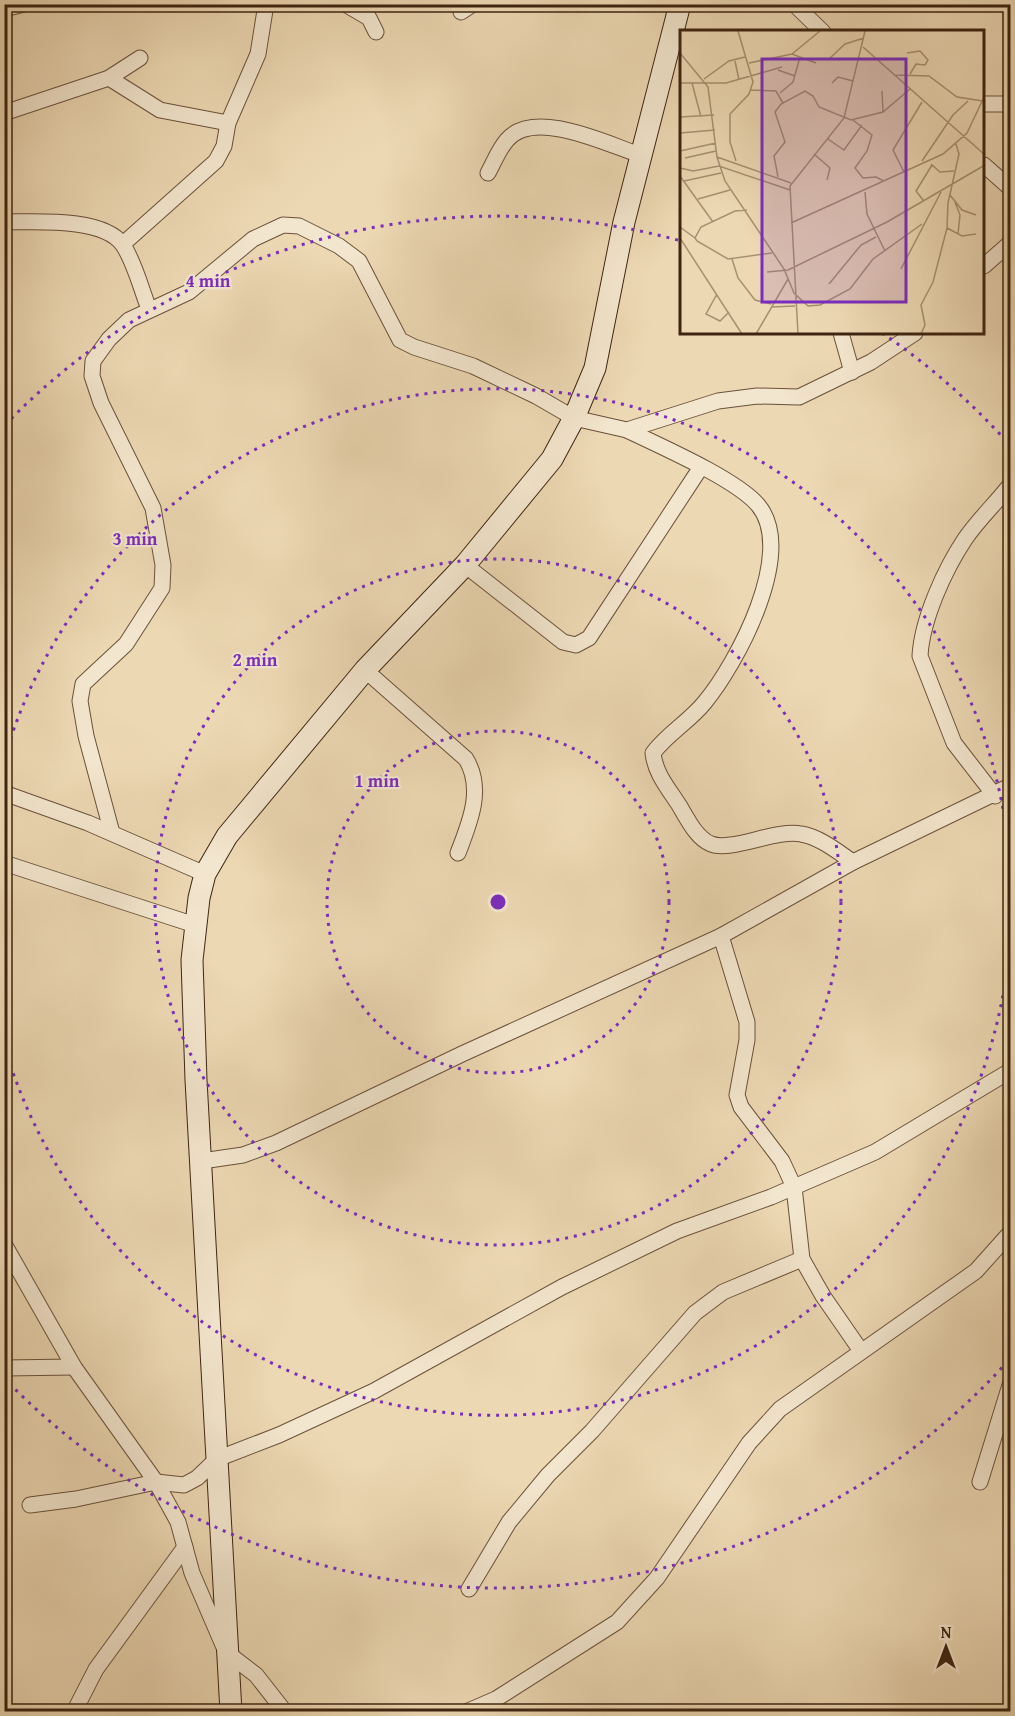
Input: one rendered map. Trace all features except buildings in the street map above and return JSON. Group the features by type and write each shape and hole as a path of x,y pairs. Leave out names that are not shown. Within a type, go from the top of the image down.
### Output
{"street":[{"path":"4,9 24,4"},
{"path":"123,244 216,161 224,146 228,123 258,54 266,4"},
{"path":"345,4 369,18 376,32"},
{"path":"231,1712 194,1032 192,960 195,925 205,874 227,836 365,670 465,565 552,459 574,417 595,368 640,155 680,4"},
{"path":"794,4 821,30"},
{"path":"4,113 109,78 140,58"},
{"path":"109,78 160,110 228,123"},
{"path":"985,104 1011,104"},
{"path":"488,173 507,139 530,127 560,128 640,155"},
{"path":"985,166 1011,188"},
{"path":"4,222 71,223 99,229 123,244 150,309"},
{"path":"112,833 86,736 80,701 82,684 126,644 162,588 163,565 153,508 101,403 92,376 93,361 109,339 129,320 189,292 253,239 283,225 299,226 339,246 359,261 400,340 414,347 473,366 574,417 627,430 701,467 741,490 758,505 764,515 770,537 767,579 741,649 704,703 661,742 653,753 654,767 695,831 710,844 724,845 776,835 801,834 830,846 854,862"},
{"path":"985,265 1011,243"},
{"path":"841,334 852,372"},
{"path":"627,430 718,401 757,396 800,397 852,372 913,334"},
{"path":"465,565 563,642 576,645 589,638 701,467"},
{"path":"994,796 954,743 920,656 920,641 943,578 966,537 1011,485"},
{"path":"365,670 466,759 474,773 475,803 458,853"},
{"path":"202,1161 243,1155 276,1143 462,1054 721,936 854,862 1011,786"},
{"path":"4,793 112,833 205,874"},
{"path":"4,863 195,925"},
{"path":"721,936 747,1022 747,1040 736,1095 741,1107 783,1161 794,1187 802,1259 823,1296 861,1351"},
{"path":"30,1505 76,1499 156,1482 184,1485 197,1478 217,1459 279,1435 374,1391 562,1287 677,1231 794,1187 875,1152 1011,1071"},
{"path":"466,1712 496,1699 617,1622 657,1578 749,1443 780,1409 976,1271 1011,1233"},
{"path":"4,1244 74,1367 156,1482 178,1522 192,1573 226,1652 256,1675 285,1712"},
{"path":"469,1589 509,1522 541,1482 592,1431 695,1313 723,1292 802,1259"},
{"path":"4,1368 74,1367"},
{"path":"980,1482 1011,1385"},
{"path":"74,1712 96,1669 185,1547"}]}
